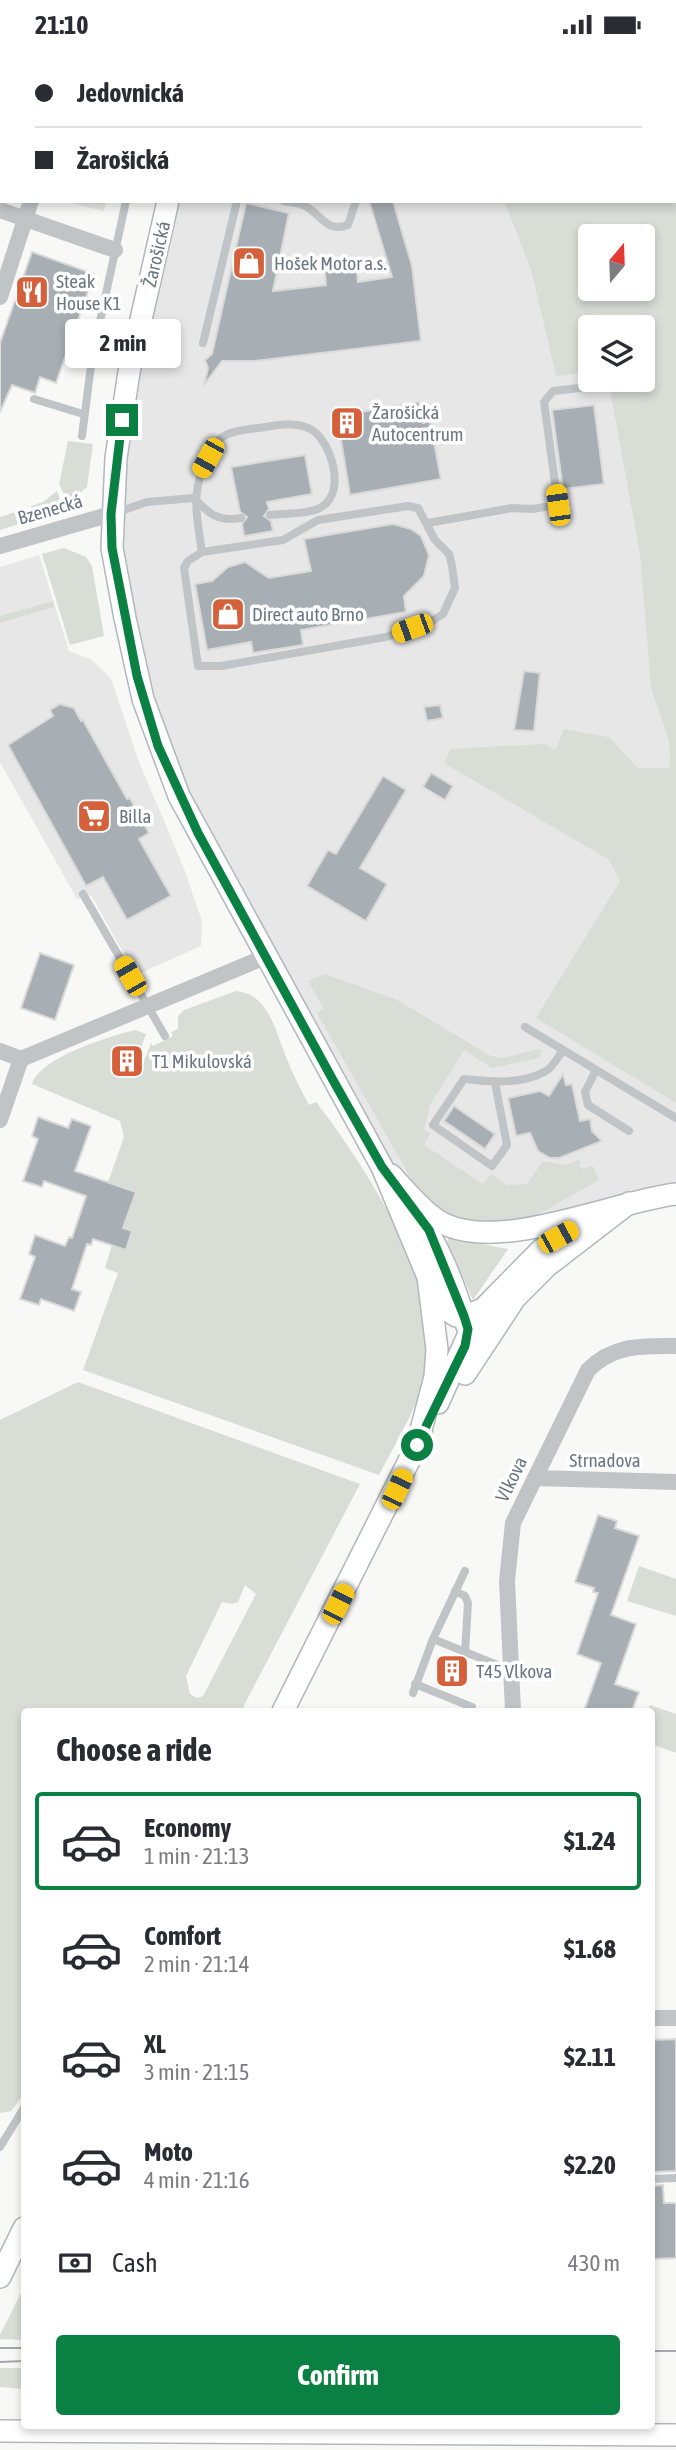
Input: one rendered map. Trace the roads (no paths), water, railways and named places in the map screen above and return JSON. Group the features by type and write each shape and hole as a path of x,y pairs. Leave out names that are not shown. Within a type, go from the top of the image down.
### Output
{"main road":[{"name":"Žarošická","path":"168,203 128,382 111,514 112,548 137,676 158,746 198,833 382,1167"},
{"path":"382,1167 436,1219 465,1232 515,1231 676,1194"},
{"path":"382,1167 409,1224 428,1277 447,1310 474,1313"},
{"path":"382,1167 429,1230 474,1313"},
{"path":"285,1708 464,1348 474,1313 558,1237 629,1203"},
{"path":"417,1445 515,1298 547,1266 629,1203"},
{"path":"417,1445 435,1377 437,1349 428,1277"},
{"path":"0,2277 21,2237"},
{"path":"0,2431 411,2441 676,2435"}],"street":[{"path":"0,297 30,203"},
{"path":"0,210 114,250"},
{"name":"Bzenecká","path":"0,546 111,514"},
{"path":"0,1052 20,1059 265,957"},
{"path":"0,1120 20,1059"},
{"name":"Vlkova","path":"513,1708 507,1581 513,1523 589,1370 601,1358 617,1350 636,1346 676,1346"},
{"name":"Strnadova","path":"535,1478 676,1482"},
{"path":"655,2018 676,2017"}],"lane":[{"path":"82,436 83,414 126,203"},
{"path":"204,344 237,203"},
{"path":"292,203 307,207 322,223 340,228 348,225 355,203"},
{"path":"428,523 512,508 532,509 558,505 544,402 553,391 578,388"},
{"path":"34,399 83,414"},
{"path":"202,552 194,498 200,471 220,439 228,433 286,424 312,429 325,442 331,464 333,491 327,502 316,509 270,515"},
{"path":"111,514 147,502 194,498"},
{"path":"194,498 210,515 225,521 241,518"},
{"path":"408,506 418,508 428,523 435,540 449,554 455,578 455,588 449,605 435,620 386,637 221,666 198,666 184,568 188,561 202,552 283,540 318,520 408,506"},
{"path":"316,509 318,520"},
{"path":"83,894 165,1036"},
{"path":"525,1027 676,1118"},
{"path":"495,1083 507,1145 492,1166 433,1125 464,1079 495,1083 544,1072 564,1050"},
{"path":"596,1070 585,1092 588,1105 629,1131"},
{"path":"465,1571 433,1639 414,1688 472,1706"},
{"path":"456,1591 466,1596 468,1603 465,1653"},
{"path":"433,1639 510,1670"},
{"path":"0,2147 21,2113"},
{"path":"655,2179 676,2178"}],"tram line":[{"path":"0,2348 21,2348"},
{"path":"655,2351 676,2351"},
{"path":"0,2362 21,2361"}],"place":[{"name":"Hošek Motor a.s.","path":"249,263"},
{"name":"Steak House K1","path":"32,292"},
{"name":"Žarošická Autocentrum","path":"347,423"},
{"name":"Direct auto Brno","path":"228,614"},
{"name":"Billa","path":"94,816"},
{"name":"T1 Mikulovská","path":"127,1061"},
{"name":"T45 Vlkova","path":"452,1671"}]}
